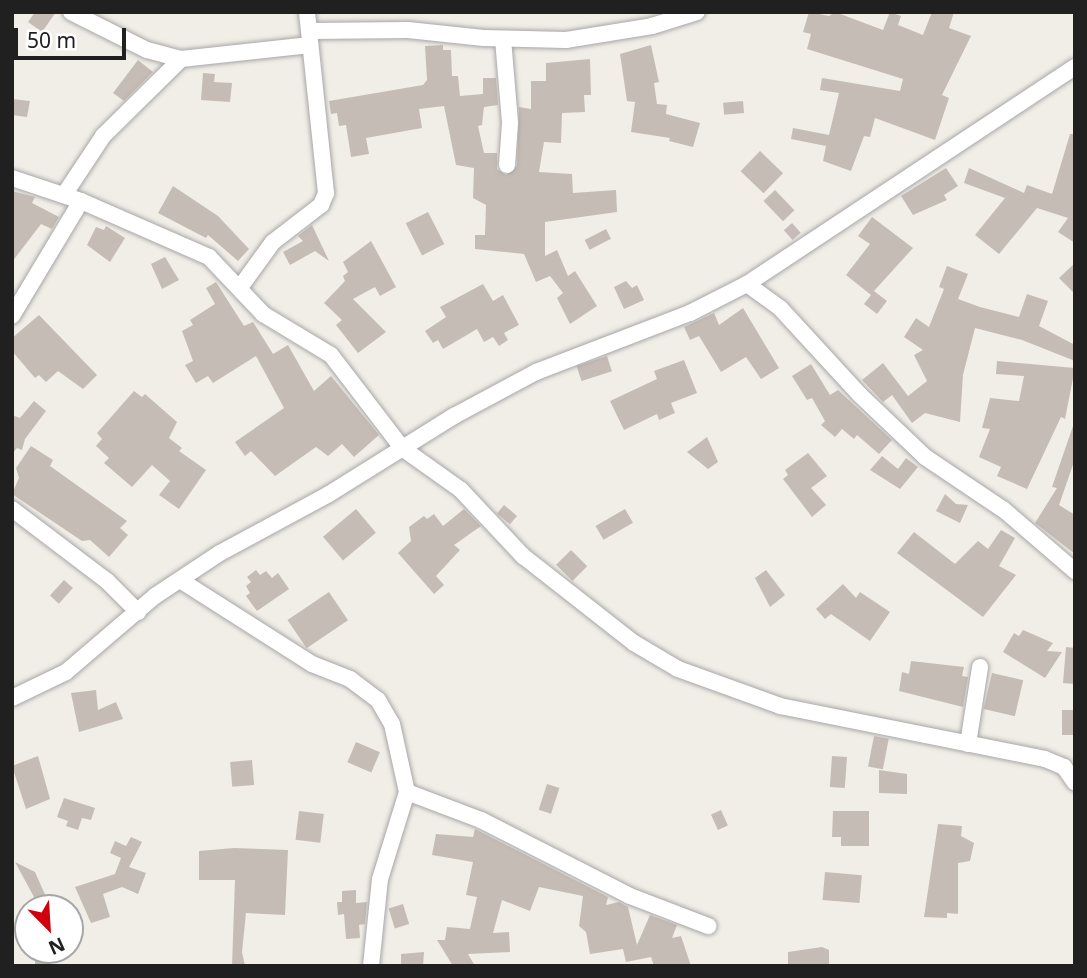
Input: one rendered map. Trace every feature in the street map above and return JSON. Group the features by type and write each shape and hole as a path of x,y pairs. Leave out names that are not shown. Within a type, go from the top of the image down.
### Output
{"street":[{"path":"71,12 147,50 181,59 310,38 408,30 503,39 613,34 697,12"},
{"path":"241,286 274,243 321,205 326,193 307,12"},
{"path":"503,39 510,123 507,165"},
{"path":"64,195 103,136 181,59"},
{"path":"12,698 66,672 180,580 536,372 690,313 747,284 1075,66"},
{"path":"12,178 81,201 209,257 241,286 264,314 310,340 348,372 402,448 461,490 523,556 586,606 678,669 780,706 1045,759 1064,766 1075,783"},
{"path":"12,316 81,201"},
{"path":"747,284 780,308 860,395 925,457 1004,510 1075,571"},
{"path":"12,509 107,581 138,612"},
{"path":"180,580 378,700 392,724 407,792 380,879 371,966"},
{"path":"968,744 980,667"},
{"path":"407,792 492,825 630,896 708,926"}],"building":[{"path":"35,12 56,12 42,32 28,22"},
{"path":"809,12 829,16 835,12 883,30 890,12 901,16 898,25 923,35 932,12 954,12 949,28 971,36 942,95 949,98 935,140 875,118 870,137 864,136 851,171 823,161 826,146 791,139 793,128 829,135 839,93 820,90 822,78 900,91 903,79 807,49 811,34 803,32"},
{"path":"443,45 443,50 451,50 452,76 458,76 460,96 483,94 483,78 496,78 498,105 484,107 482,125 478,126 484,153 497,153 497,169 506,175 517,166 519,107 531,109 531,81 546,81 546,63 590,59 591,95 584,95 585,112 562,113 561,143 544,142 539,172 572,174 573,193 616,190 617,212 545,222 545,256 557,250 568,276 575,271 597,306 570,324 557,298 563,293 550,276 536,282 524,254 475,249 475,235 485,235 486,205 473,198 474,168 456,165 444,106 419,109 422,128 366,138 369,154 351,157 346,125 339,126 337,113 331,114 329,101 423,85 427,80 425,46"},
{"path":"651,45 659,82 654,83 657,104 667,105 666,114 700,123 693,147 669,141 670,138 631,132 635,102 627,101 620,54"},
{"path":"138,60 153,72 124,101 113,93"},
{"path":"203,73 215,74 214,82 232,83 230,102 201,100"},
{"path":"12,99 30,101 27,117 12,115"},
{"path":"743,101 744,113 724,115 723,103"},
{"path":"1070,134 1075,134 1075,243 1058,232 1068,218 1037,208 999,254 975,235 1005,198 964,183 969,168 1024,193 1027,185 1052,194"},
{"path":"760,151 783,173 764,193 741,171"},
{"path":"946,168 958,186 944,195 947,200 913,215 901,196"},
{"path":"173,186 218,216 249,249 238,261 208,235 206,238 158,213"},
{"path":"775,190 794,210 783,221 763,201"},
{"path":"12,191 35,197 32,203 59,217 52,229 41,224 12,262"},
{"path":"428,212 444,244 422,255 406,223"},
{"path":"872,217 913,248 874,291 887,301 877,314 864,304 871,295 846,275 870,244 858,236"},
{"path":"792,223 801,233 793,240 784,230"},
{"path":"312,225 329,261 315,251 290,265 283,252 303,241 298,236"},
{"path":"106,226 125,238 110,262 87,245 96,227 104,230"},
{"path":"606,229 611,239 590,250 585,240"},
{"path":"371,241 396,287 380,296 375,287 353,299 386,332 358,353 336,325 342,320 324,303 345,281 343,276 348,272 343,262"},
{"path":"165,257 179,280 162,289 151,264"},
{"path":"1075,263 1075,294 1059,278"},
{"path":"947,266 968,274 958,299 980,307 1019,317 1027,294 1048,301 1039,326 1075,345 1075,361 1022,340 975,328 963,375 960,422 925,413 912,423 892,395 883,402 862,380 883,363 908,396 927,381 914,355 923,350 904,337 916,318 929,327 944,289 939,287"},
{"path":"626,281 632,288 637,285 644,300 624,309 614,287"},
{"path":"216,282 244,326 253,322 273,354 288,345 314,391 331,376 379,435 354,457 342,444 328,456 316,447 275,476 251,451 245,456 235,442 284,408 256,356 213,383 208,376 196,383 185,365 193,361 182,331 193,325 190,320 215,304 206,288"},
{"path":"483,284 493,301 503,295 519,325 504,333 508,340 499,346 493,337 484,342 477,329 443,349 438,340 433,343 425,331 446,317 440,307"},
{"path":"743,308 779,368 761,379 746,357 721,372 699,336 690,340 684,327 714,313 719,325"},
{"path":"39,315 97,375 83,389 58,371 46,382 39,375 35,378 12,351 12,338"},
{"path":"607,356 612,371 582,381 577,366"},
{"path":"684,360 697,393 671,403 675,413 659,420 657,414 624,430 610,401 657,379 654,371"},
{"path":"997,361 1075,368 1065,419 1061,417 1027,489 997,476 1001,467 979,457 990,429 982,428 990,398 1019,401 1024,376 996,374"},
{"path":"811,364 830,395 838,390 892,440 879,454 857,435 854,439 842,429 835,437 821,425 825,421 812,398 807,400 792,376"},
{"path":"134,391 142,397 145,394 177,422 169,438 182,448 179,451 206,470 179,509 159,495 170,481 152,465 132,487 104,463 109,458 96,446 102,439 97,433"},
{"path":"34,401 46,411 25,439 22,450 17,448 12,454 12,415 20,418"},
{"path":"1073,426 1075,459 1059,505 1075,515 1075,554 1035,523 1057,488 1052,487"},
{"path":"707,437 718,462 708,469 687,452"},
{"path":"31,446 53,460 50,466 127,521 120,528 128,535 109,557 90,540 82,541 12,494 19,478 16,468"},
{"path":"808,453 827,476 811,488 826,505 812,517 783,479 788,475 785,470"},
{"path":"882,456 898,469 906,458 918,467 900,489 870,470"},
{"path":"945,494 956,504 968,505 960,523 936,511"},
{"path":"504,505 517,516 510,524 497,513"},
{"path":"356,509 376,533 343,560 323,537"},
{"path":"464,509 481,526 454,545 460,550 436,576 444,585 434,594 398,553 411,541 409,527 424,516 427,519 434,514 443,526"},
{"path":"625,509 633,523 604,540 596,526"},
{"path":"1001,530 1015,538 999,566 1016,575 983,617 897,553 914,532 955,564 978,541 988,549"},
{"path":"571,550 587,566 572,581 556,565"},
{"path":"256,570 260,575 266,571 272,578 278,573 289,589 257,611 246,596 250,593 246,586 251,582 247,577"},
{"path":"766,570 785,595 770,607 755,578"},
{"path":"64,580 73,588 59,604 50,596"},
{"path":"843,584 856,598 860,592 890,612 870,641 831,614 825,619 816,609"},
{"path":"329,592 348,620 307,648 288,620"},
{"path":"1023,630 1053,643 1047,651 1062,652 1045,678 1003,652 1014,633 1019,636"},
{"path":"1066,647 1075,648 1075,684 1063,683"},
{"path":"911,661 964,667 962,676 968,677 963,707 899,691 902,672 909,674"},
{"path":"992,673 1023,680 1015,716 984,709"},
{"path":"96,690 98,710 116,702 123,719 79,732 71,693"},
{"path":"1062,710 1075,710 1075,735 1062,735"},
{"path":"874,736 889,739 883,769 868,766"},
{"path":"356,742 380,752 371,772 347,762"},
{"path":"38,756 50,799 26,809 12,766"},
{"path":"832,756 847,757 845,788 830,787"},
{"path":"252,760 254,785 232,787 230,762"},
{"path":"879,770 907,774 907,794 879,793"},
{"path":"547,784 559,788 551,814 539,810"},
{"path":"64,798 95,808 91,820 82,818 78,830 66,826 68,821 57,817"},
{"path":"721,810 728,826 718,830 711,814"},
{"path":"299,811 324,814 320,843 295,840"},
{"path":"833,811 869,811 869,846 841,846 841,837 832,837"},
{"path":"938,824 962,826 961,836 974,843 970,861 958,863 958,914 947,913 947,918 924,917"},
{"path":"475,829 608,897 606,905 619,902 628,907 637,945 650,915 677,925 672,938 681,936 691,966 654,966 651,957 626,962 623,949 590,954 586,932 579,926 583,896 539,887 530,911 502,900 493,933 509,932 510,952 468,954 475,966 453,966 437,940 445,940 447,927 470,929 477,897 466,895 473,862 432,855 436,834 473,837"},
{"path":"131,837 142,842 129,867 146,873 138,894 122,887 103,894 110,917 91,923 84,907 84,894 78,894 75,887 115,874 121,858 110,853 115,841 126,846"},
{"path":"234,848 288,850 285,915 246,913 242,952 245,966 232,966 235,880 199,880 199,851"},
{"path":"15,862 35,872 45,894 32,894"},
{"path":"825,872 862,875 859,903 823,900"},
{"path":"356,890 356,903 367,902 365,924 359,925 360,938 346,939 344,914 338,915 337,902 342,902 342,891"},
{"path":"403,904 409,924 395,928 389,908"},
{"path":"822,947 829,950 829,966 788,966 788,952"},
{"path":"424,952 423,966 401,966 401,954"}]}
